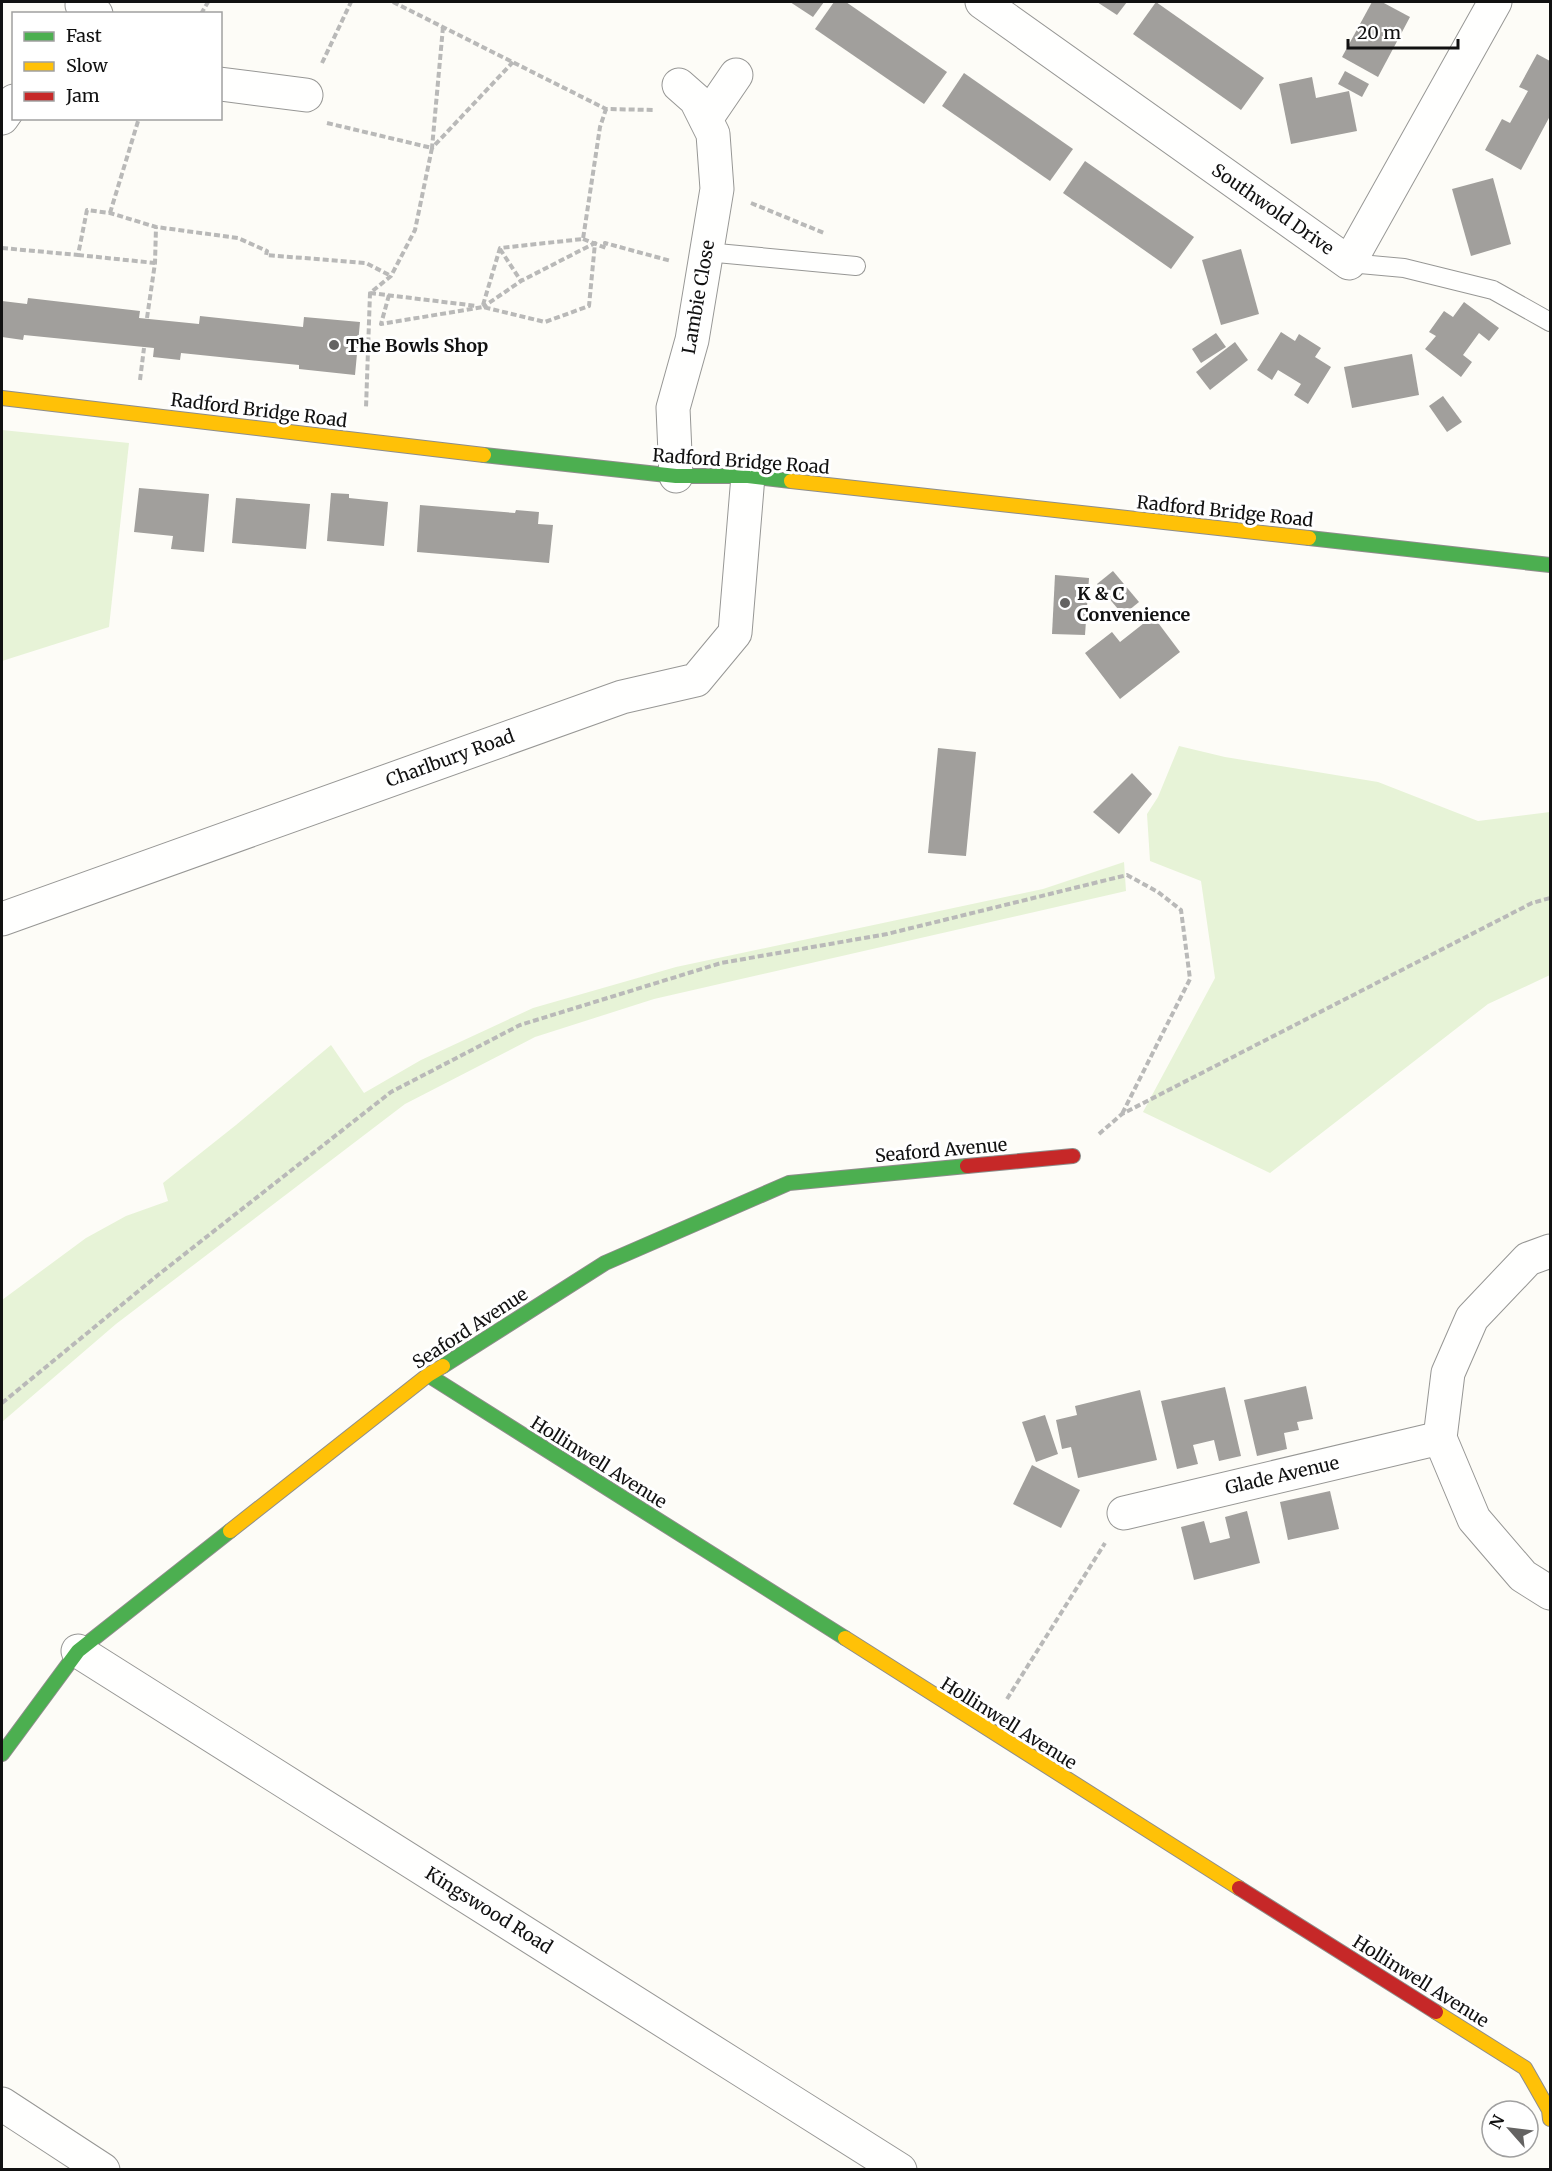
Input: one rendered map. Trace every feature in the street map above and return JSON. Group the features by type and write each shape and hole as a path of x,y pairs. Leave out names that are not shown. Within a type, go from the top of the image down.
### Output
{"street":[{"name":"Southwold Drive","path":"982,2 1349,263 1495,2"},
{"path":"694,101 736,75"},
{"path":"222,84 306,95"},
{"name":"Lambie Close","path":"676,476 673,408 692,340 717,189 713,134 694,101"},
{"path":"2,118 12,104"},
{"name":"Radford Bridge Road","path":"2,398 365,442 676,476 748,476 1551,565"},
{"name":"Charlbury Road","path":"2,919 622,697 696,680 735,633 748,476"},
{"name":"Seaford Avenue","path":"2,1754 78,1651 428,1375 605,1263 789,1183 1073,1156"},
{"path":"1551,1251 1528,1259 1472,1318 1448,1373 1440,1438 1474,1519 1523,1576 1551,1593"},
{"name":"Hollinwell Avenue","path":"428,1375 988,1731 1525,2068 1549,2110 1551,2119"},
{"name":"Glade Avenue","path":"1124,1513 1440,1438"},
{"name":"Kingswood Road","path":"78,1651 900,2169"},
{"path":"2,2104 103,2169"}],"lane":[{"path":"704,261 856,266"},
{"path":"1349,263 1404,268 1493,290 1551,322"}],"path":[{"path":"351,2 297,115 432,148"},
{"path":"393,2 606,109 682,111 694,101"},
{"path":"365,442 370,293 390,276 415,230 432,148 443,27"},
{"path":"432,148 513,62"},
{"path":"583,239 600,127 606,109"},
{"path":"110,213 138,120"},
{"path":"717,189 826,234"},
{"path":"78,255 87,210 110,213 156,226 238,238 267,251 266,255 366,263 390,276"},
{"path":"147,318 155,263 156,226"},
{"path":"500,248 583,239 606,248 605,243 704,261"},
{"path":"389,295 381,324 483,307 521,281 595,243"},
{"path":"370,293 483,307 545,322 589,306 595,243"},
{"path":"2,248 155,263"},
{"path":"500,248 521,281"},
{"path":"483,307 500,248"},
{"path":"2,1403 158,1275 392,1092 520,1025 721,963 887,934 1127,875 1158,892 1181,910 1190,979 1122,1114"},
{"path":"1073,1156 1122,1114 1533,903 1551,897"},
{"path":"988,1731 1124,1513"}],"green space":[{"path":"2,430 129,443 109,627 2,661"},
{"path":"1179,746 1225,757 1378,782 1478,821 1550,812 1550,975 1488,1004 1270,1173 1143,1112 1215,978 1201,881 1150,861 1147,814 1158,797"},
{"path":"1124,862 1126,891 654,999 535,1037 405,1104 116,1324 2,1422 2,1300 86,1238 126,1216 168,1201 163,1183 331,1045 364,1093 421,1060 533,1008 676,967 1043,889"}],"building":[{"path":"790,2 824,2 813,17"},
{"path":"834,2 846,2 947,72 924,104 815,29"},
{"path":"1097,2 1127,2 1117,15"},
{"path":"1156,2 1264,78 1241,110 1133,34"},
{"path":"1372,2 1382,2 1410,17 1378,77 1342,57"},
{"path":"1537,54 1550,61 1550,116 1521,170 1485,150 1502,119 1510,123 1528,91 1519,87"},
{"path":"1345,71 1369,84 1362,97 1338,84"},
{"path":"964,73 1073,149 1050,181 942,106"},
{"path":"1312,77 1316,98 1349,91 1357,131 1291,144 1279,84"},
{"path":"1085,161 1194,237 1171,269 1063,193"},
{"path":"1493,178 1511,244 1471,256 1452,189"},
{"path":"1241,249 1259,314 1221,325 1202,260"},
{"path":"28,298 140,311 139,318 199,324 200,316 303,327 304,317 360,322 355,375 299,369 299,365 181,353 180,360 153,357 154,348 24,335 23,340 2,337 2,301 27,304"},
{"path":"1464,302 1499,328 1489,341 1479,333 1463,355 1472,362 1461,377 1425,349 1436,336 1429,332 1444,311 1453,317"},
{"path":"1281,332 1295,341 1299,334 1321,348 1315,357 1331,367 1308,404 1294,395 1301,384 1278,370 1272,380 1257,370"},
{"path":"1216,333 1226,347 1201,363 1192,349"},
{"path":"1235,342 1248,360 1210,390 1196,372"},
{"path":"1412,354 1419,395 1352,408 1344,367"},
{"path":"1443,396 1462,422 1447,432 1429,406"},
{"path":"139,488 209,494 204,552 171,549 173,536 134,532"},
{"path":"331,493 349,494 349,498 388,502 384,546 327,541"},
{"path":"236,498 310,504 306,549 232,543"},
{"path":"420,505 515,513 516,510 539,512 538,524 553,525 549,563 417,552"},
{"path":"1113,571 1139,602 1123,615 1097,584"},
{"path":"1055,575 1089,578 1085,635 1052,634"},
{"path":"1153,616 1180,652 1120,699 1085,653 1112,632 1120,642"},
{"path":"938,748 976,752 966,856 928,853"},
{"path":"1132,773 1152,794 1119,834 1093,812"},
{"path":"1306,1386 1313,1419 1297,1422 1299,1430 1284,1433 1287,1449 1257,1456 1244,1400"},
{"path":"1225,1387 1241,1456 1219,1461 1214,1440 1193,1445 1198,1464 1177,1469 1161,1401"},
{"path":"1140,1390 1157,1460 1078,1478 1071,1447 1062,1449 1056,1420 1077,1415 1075,1406"},
{"path":"1045,1415 1058,1454 1036,1462 1022,1422"},
{"path":"1032,1465 1080,1490 1061,1528 1013,1504"},
{"path":"1330,1491 1339,1529 1288,1540 1280,1502"},
{"path":"1247,1511 1260,1563 1194,1580 1181,1527 1204,1521 1210,1543 1230,1538 1225,1517"}],"traffic: fast":[{"path":"484,455 676,476 748,476 791,481"},
{"path":"1309,538 1550,565"},
{"path":"443,1366 605,1263 789,1183 967,1166"},
{"path":"428,1375 845,1638"},
{"path":"2,1754 78,1651 230,1531"}],"traffic: slow":[{"path":"2,398 484,455"},
{"path":"791,481 1309,538"},
{"path":"230,1531 428,1375 443,1366"},
{"path":"845,1638 1239,1888"},
{"path":"1436,2012 1525,2068 1549,2110 1550,2119"}],"traffic: jam":[{"path":"967,1166 1073,1156"},
{"path":"1239,1888 1436,2012"}],"place":[{"name":"The Bowls Shop","path":"334,345"},
{"name":"K & C Convenience","path":"1065,603"}]}
